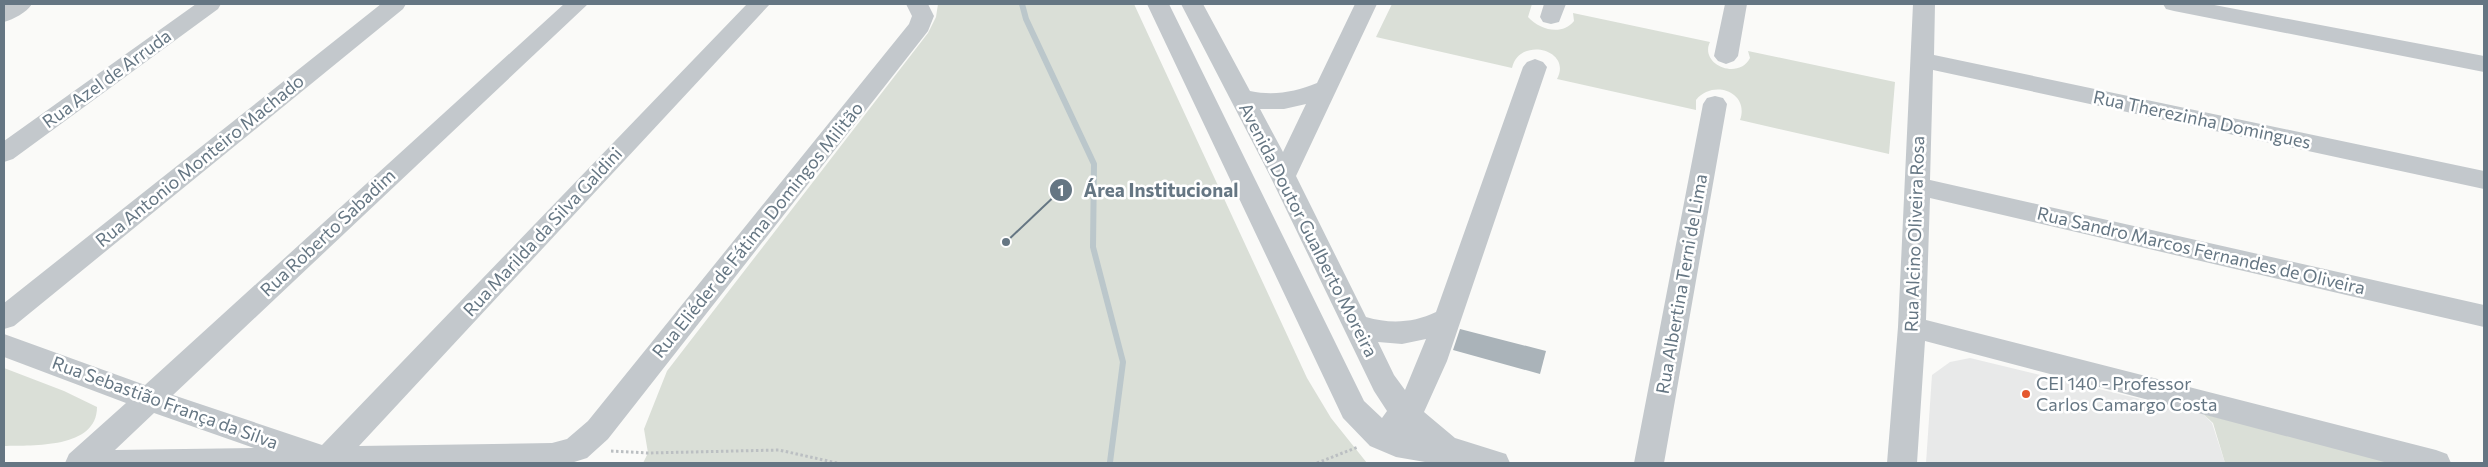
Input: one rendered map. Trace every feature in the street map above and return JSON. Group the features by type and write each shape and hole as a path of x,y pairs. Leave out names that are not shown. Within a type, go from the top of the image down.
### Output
{"street":[{"path":"4,15 22,4"},
{"name":"Rua Azel de Arruda","path":"4,153 210,4"},
{"name":"Rua Antonio Monteiro Machado","path":"4,318 396,4"},
{"name":"Rua Roberto Sabadim","path":"80,463 577,4"},
{"name":"Rua Marilda da Silva Galdini","path":"327,460 759,4"},
{"name":"Rua Eliéder de Fátima Domingos Militão","path":"576,449 598,430 920,26 923,16 917,4"},
{"name":"Avenida Doutor Gualberto Moreira","path":"1158,4 1353,408 1373,430"},
{"name":"Avenida Doutor Gualberto Moreira","path":"1192,4 1283,176 1384,383 1422,435"},
{"path":"1283,176 1366,4"},
{"path":"1726,56 1736,4"},
{"name":"Rua Alcino Oliveira Rosa","path":"1902,463 1912,327 1924,4"},
{"path":"2174,4 2484,64"},
{"name":"Rua Therezinha Domingues","path":"1921,60 2484,180"},
{"path":"1422,435 1418,397 1535,67"},
{"path":"1242,98 1262,103 1284,102 1306,98 1326,88"},
{"name":"Rua Albertina Terni de Lima","path":"1649,463 1715,104"},
{"name":"Rua Sandro Marcos Fernandes de Oliveira","path":"1917,186 2484,316"},
{"path":"1356,325 1369,330 1408,333 1427,330 1447,319"},
{"path":"1912,327 2436,463"},
{"name":"Rua Sebastião França da Silva","path":"4,345 149,399 327,460"},
{"path":"1373,430 1422,435 1495,463"},
{"path":"99,463 552,456 576,449"}],"path":[{"path":"1317,463 1373,430"},
{"path":"576,449 648,453 779,450 837,463"}],"shaded area":[{"path":"938,4 1134,4 1307,378 1331,418 1367,463 643,463 648,453 644,429 667,371 928,33 936,17"},
{"path":"1392,4 1532,4 1528,17 1533,22 1551,30 1563,29 1569,26 1574,21 1573,13 1710,42 1708,50 1710,57 1721,67 1729,69 1744,65 1750,58 1748,51 1895,82 1889,154 1740,120 1742,110 1740,102 1735,96 1720,90 1711,90 1703,94 1696,100 1696,110 1557,79 1560,69 1558,60 1552,54 1543,50 1524,52 1517,58 1512,68 1376,37"},
{"name":"CEI 140 - Professor Carlos Camargo Costa","path":"1970,358 2203,414 2212,423 2225,463 1926,463 1932,375 1950,362"},
{"path":"4,368 64,391 97,407 94,421 87,431 75,438 61,442 4,446"},
{"path":"2203,414 2401,463 2225,463 2213,423"}],"building":[{"path":"1460,329 1546,351 1540,374 1453,350"}],"waterway":[{"path":"1022,4 1026,19 1094,164 1093,247 1123,362 1110,462"}],"place":[{"name":"Área Institucional","path":"1006,242"},
{"name":"CEI 140 - Professor Carlos Camargo Costa","path":"2026,394"}]}
